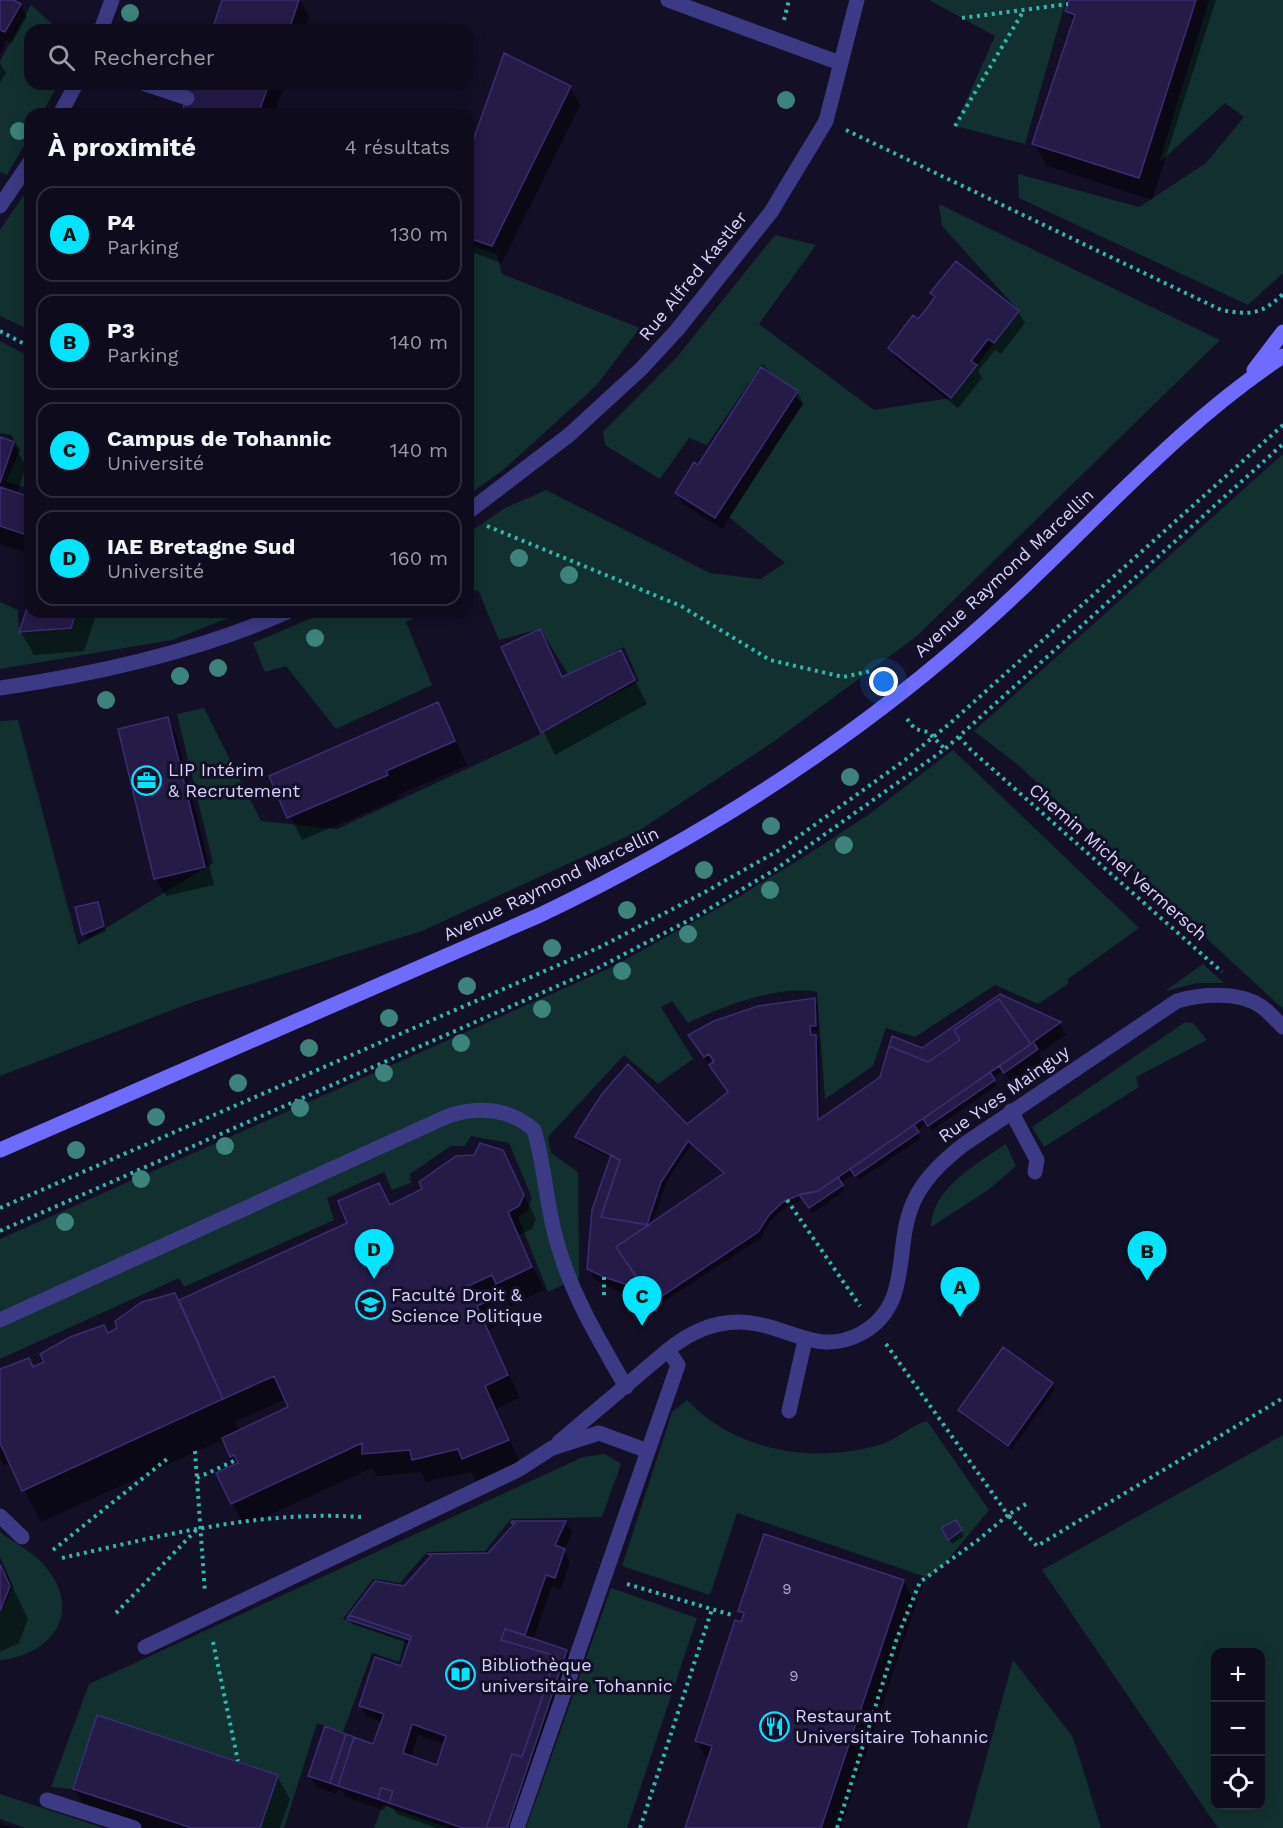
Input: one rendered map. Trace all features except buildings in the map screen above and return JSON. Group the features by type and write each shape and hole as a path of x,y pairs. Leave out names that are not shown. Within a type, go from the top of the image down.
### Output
{"main road":[{"name":"Avenue Raymond Marcellin","path":"1244,382 1283,332"},
{"name":"Avenue Raymond Marcellin","path":"0,1149 540,915 622,876 762,793 893,700 990,618 1092,518 1244,382 1283,356"}],"street":[{"path":"103,24 112,0"},
{"path":"668,0 840,63"},
{"name":"Rue Alfred Kastler","path":"474,507 569,435 642,368 677,330 771,212 826,121 857,0"},
{"path":"63,108 73,90"},
{"path":"163,90 187,98"},
{"path":"0,206 24,171"},
{"path":"0,688 60,678 147,659 269,618"},
{"name":"Rue Yves Mainguy","path":"552,1448 668,1350 704,1327 721,1323 757,1324 805,1340 823,1343 840,1341 862,1333 873,1325 894,1301 900,1280 909,1216 925,1181 963,1145 1177,1000 1202,996 1225,996 1243,1000 1260,1005 1283,1027"},
{"path":"0,1320 448,1116 478,1109 515,1117 534,1130 548,1204 566,1271 576,1296 626,1387"},
{"path":"1011,1111 1037,1160 1035,1172"},
{"path":"789,1412 805,1340"},
{"path":"517,1828 678,1365 668,1350"},
{"path":"145,1647 518,1470 552,1448 599,1432 648,1451"},
{"path":"0,1516 22,1537"},
{"path":"47,1800 134,1828"}],"path":[{"path":"962,18 1068,4"},
{"path":"955,126 1024,10"},
{"path":"826,121 1221,310 1247,314 1268,308 1283,294"},
{"path":"0,331 24,344"},
{"path":"0,1208 600,947 781,849 933,738 1283,425"},
{"path":"0,1231 615,959 697,916 776,869 945,749 1283,444"},
{"path":"489,527 681,606 770,660 843,677 871,671"},
{"name":"Chemin Michel Vermersch","path":"959,737 970,750 1225,975"},
{"path":"933,738 945,749"},
{"path":"788,1200 873,1325 1008,1515 1037,1546 1283,1398"},
{"path":"53,1550 167,1459"},
{"path":"197,1479 236,1460"},
{"path":"837,1828 897,1638 920,1582 1008,1515 1026,1504"},
{"path":"62,1558 199,1527 321,1514 363,1517"},
{"path":"116,1613 199,1527"},
{"path":"604,1577 732,1616"},
{"path":"640,1828 712,1609"}],"green space":[{"path":"929,0 1066,0 1025,144 955,126 995,36"},
{"path":"1209,0 1283,0 1283,273 1248,305 1019,198 1018,174 1139,207 1206,163 1244,117 1225,103 1159,163"},
{"path":"31,5 52,24 24,24 24,90 55,90 45,108 24,108 24,145 7,175 0,172 0,61"},
{"path":"24,195 24,327 0,316 0,230"},
{"path":"939,204 1220,340 917,636 776,740 637,832 422,931 196,1001 0,1076 0,721 18,720 78,945 213,863 177,714 204,708 261,821 337,829 531,739 639,681 624,647 568,674 540,629 499,640 478,590 474,591 474,529 505,508 546,490 710,573 760,579 785,563 729,517 803,404 762,364 707,445 689,438 660,479 605,445 603,432 677,357 775,235 816,245 759,324 874,410 951,398 1019,311 942,226"},
{"path":"474,246 497,255 502,274 640,328 596,386 503,470 474,491"},
{"path":"0,341 24,354 24,487 6,481 20,450 11,435 0,433"},
{"path":"1283,454 1283,1009 1017,764 974,731"},
{"path":"0,602 18,610 19,632 71,628 74,618 229,618 172,640 0,669"},
{"path":"312,618 414,618 406,622 432,685 336,729 286,666 265,672 253,643"},
{"path":"953,750 1139,928 1068,979 1068,984 1038,1004 995,985 915,1037 886,1028 873,1066 825,1099 817,992 768,994 717,1010 688,1023 672,1001 661,1007 693,1059 658,1084 624,1055 548,1137 551,1153 578,1172 579,1277 548,1292 518,1217 527,1211 532,1198 509,1143 471,1136 465,1146 451,1146 410,1174 411,1183 392,1190 384,1172 327,1198 334,1220 184,1287 179,1278 0,1359 0,1239 610,968 742,895 813,851 868,815"},
{"path":"1203,964 1224,983 1197,983 1165,991"},
{"path":"1185,1022 1193,1023 1207,1040 1136,1077 1139,1087 1044,1147 1032,1127"},
{"path":"1006,1144 1016,1166 988,1190 931,1227 933,1213 948,1189 970,1168"},
{"path":"687,1400 706,1417 752,1442 804,1453 857,1450 882,1444 927,1421 989,1510 943,1566 926,1577 737,1513 710,1595 622,1566 672,1412"},
{"path":"1283,1435 1283,1828 1218,1828 1042,1570"},
{"path":"605,1454 621,1464 602,1517 511,1519 485,1551 427,1552 400,1583 373,1579 343,1619 405,1640 399,1662 372,1653 343,1732 317,1723 284,1828 260,1828 277,1774 97,1715 73,1789 51,1787 89,1684 583,1457"},
{"path":"0,1532 44,1565 56,1581 61,1597 62,1613 58,1626 37,1648 21,1656 3,1660 0,1660 0,1614 13,1586 0,1557"},
{"path":"611,1588 697,1618 627,1828 526,1828"},
{"path":"1013,1660 1073,1737 1101,1828 967,1828"},
{"path":"0,1794 104,1828 25,1828 0,1819"},
{"path":"383,1805 448,1828 374,1828"}],"place":[{"name":"LIP Intérim & Recrutement","path":"147,780"},
{"name":"IAE Bretagne Sud","path":"374,1279"},
{"name":"P3","path":"1147,1281"},
{"name":"Faculté Droit & Science Politique","path":"370,1305"},
{"name":"P4","path":"960,1317"},
{"name":"Campus de Tohannic","path":"642,1326"},
{"name":"Bibliothèque universitaire Tohannic","path":"460,1675"},
{"name":"Restaurant Universitaire Tohannic","path":"774,1726"}]}
